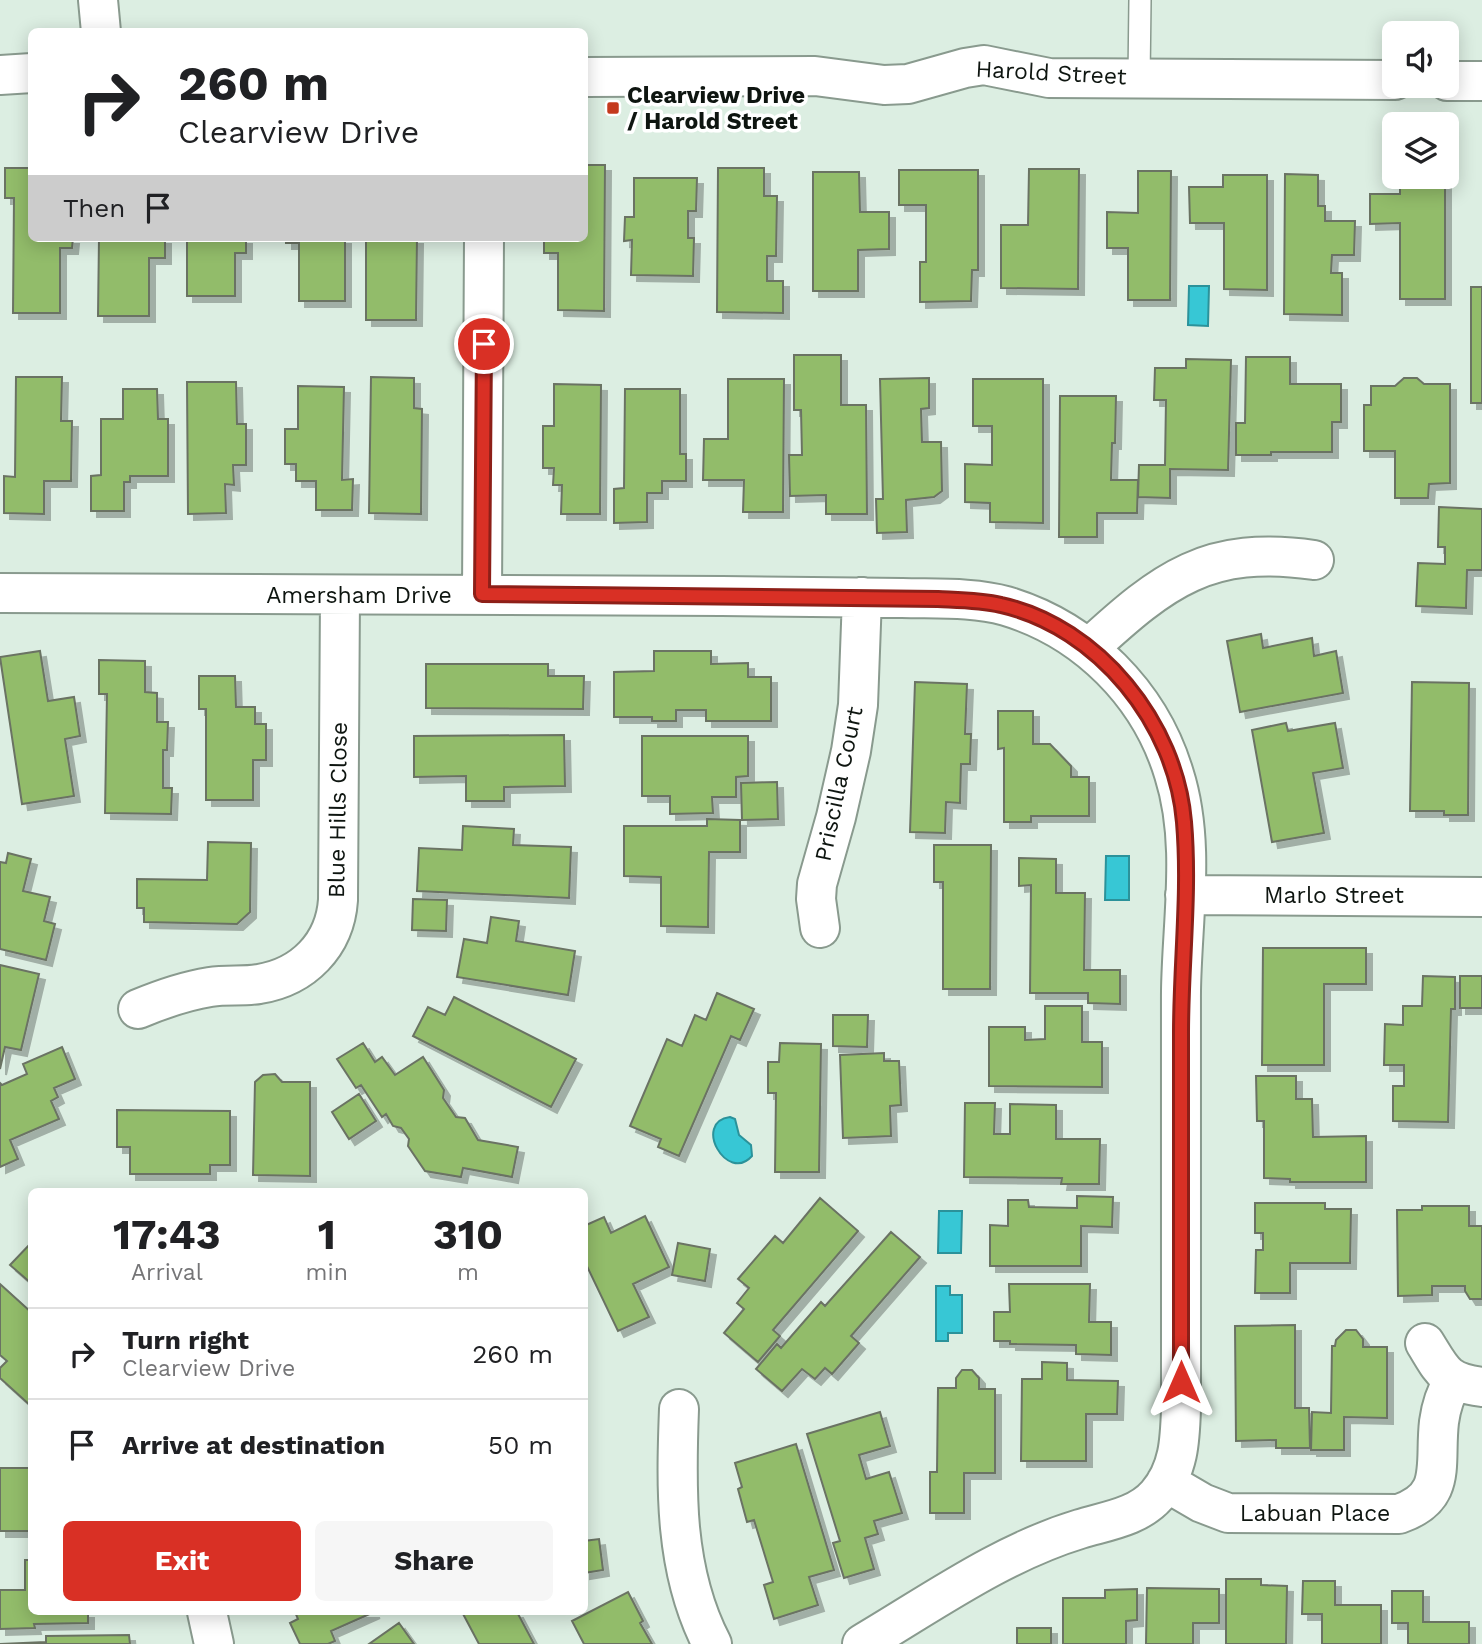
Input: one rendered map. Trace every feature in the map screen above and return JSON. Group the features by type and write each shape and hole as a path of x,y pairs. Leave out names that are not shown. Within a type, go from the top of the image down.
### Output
{"street":[{"path":"98,0 101,28"},
{"name":"Harold Street","path":"588,77 815,76 884,85 919,82 984,65 1049,78 1382,80"},
{"path":"0,75 28,73"},
{"path":"1459,81 1482,81"},
{"path":"482,594 484,242"},
{"path":"1089,648 1146,598 1201,567 1249,556 1280,555 1314,560"},
{"name":"Amersham Drive","path":"0,593 949,599 1003,605 1039,618 1089,648 1129,687 1165,748 1174,772 1184,820 1180,1441 1176,1459 1156,1497 1143,1507 1114,1520 1061,1535 1004,1559 862,1644"},
{"name":"Blue Hills Close","path":"138,1009 188,990 276,980 295,973 311,961 324,944 337,914 338,900 340,596"},
{"name":"Priscilla Court","path":"820,928 817,884 836,817 858,705 862,597"},
{"name":"Marlo Street","path":"1185,894 1482,897"},
{"name":"Labuan Place","path":"1424,1343 1444,1372 1467,1384"},
{"name":"Labuan Place","path":"1166,1482 1202,1503 1228,1513 1399,1514 1420,1504 1435,1486 1441,1411 1445,1394 1467,1384"},
{"path":"679,1409 677,1513 691,1588 697,1610 712,1644"},
{"path":"208,1615 214,1644"}],"lane":[{"path":"1139,79 1140,0"}],"water":[{"path":"1189,286 1209,286 1208,326 1188,325"},
{"path":"1106,856 1129,856 1129,900 1105,900"},
{"path":"730,1117 735,1119 739,1135 751,1145 752,1156 742,1163 724,1157 717,1149 714,1139 714,1129 719,1121"},
{"path":"939,1211 962,1211 961,1253 938,1253"},
{"path":"936,1286 950,1286 950,1295 962,1295 962,1333 948,1333 948,1341 936,1341"}],"building":[{"path":"588,165 605,165 604,311 558,310 558,253 544,253 544,242 588,242"},
{"path":"5,168 28,168 28,242 73,242 72,248 60,248 60,313 13,313 14,198 5,198"},
{"path":"718,168 764,168 764,196 777,196 776,256 767,256 767,281 783,281 783,313 717,312"},
{"path":"1029,169 1079,169 1078,289 1001,288 1001,225 1028,225"},
{"path":"899,170 978,170 978,270 972,270 971,301 920,302 920,262 926,262 926,205 899,205"},
{"path":"1138,171 1171,171 1170,300 1128,300 1128,248 1107,248 1107,212 1138,213"},
{"path":"813,172 859,172 860,212 889,212 889,249 858,250 858,291 813,291"},
{"path":"1285,174 1318,175 1318,206 1325,206 1325,221 1355,221 1354,255 1332,255 1331,273 1342,273 1342,315 1284,314"},
{"path":"1223,175 1267,175 1267,290 1224,289 1224,223 1190,223 1189,187 1223,187"},
{"path":"634,178 697,178 696,211 688,211 688,238 694,238 693,276 631,275 632,240 624,241 625,217 634,217"},
{"path":"1400,189 1445,189 1445,299 1400,299 1400,223 1370,224 1370,194 1400,194"},
{"path":"99,242 165,242 165,258 149,258 149,316 98,316"},
{"path":"187,242 246,242 246,253 235,253 235,296 187,296"},
{"path":"345,242 345,301 299,301 299,243 286,243"},
{"path":"366,242 417,242 416,320 366,320"},
{"path":"1471,287 1482,287 1482,403 1471,403"},
{"path":"794,355 841,355 841,405 866,405 867,514 826,514 826,495 790,496 789,455 802,455 801,410 794,410"},
{"path":"1246,357 1290,357 1290,384 1341,384 1341,422 1332,422 1332,452 1236,455 1236,423 1245,423"},
{"path":"1186,359 1231,360 1228,470 1170,469 1170,498 1138,497 1139,465 1165,465 1166,400 1154,400 1155,368 1186,368"},
{"path":"16,377 62,377 61,421 72,421 71,481 44,481 44,514 4,513 4,476 15,477"},
{"path":"371,377 414,378 414,408 422,409 421,514 369,513"},
{"path":"929,378 929,408 921,409 922,442 941,442 942,491 934,497 906,500 907,532 877,533 876,499 883,499 880,379"},
{"path":"1404,378 1417,378 1424,384 1450,384 1450,483 1429,484 1428,498 1395,498 1395,451 1364,451 1364,405 1371,405 1371,386 1395,386"},
{"path":"728,379 784,379 783,512 743,512 744,480 703,480 704,439 728,439"},
{"path":"973,379 1043,379 1043,523 990,522 990,503 965,502 965,464 992,465 992,426 973,426"},
{"path":"187,382 236,382 237,424 246,424 246,465 233,465 234,485 225,484 226,513 188,514"},
{"path":"554,384 601,385 600,514 561,514 562,485 553,485 554,468 543,468 543,426 554,426"},
{"path":"298,386 344,387 342,480 353,479 352,510 316,510 316,481 296,481 296,464 285,464 285,429 298,429"},
{"path":"123,389 157,389 158,419 168,419 168,476 130,476 130,482 124,482 124,511 91,511 91,476 101,475 101,419 123,419"},
{"path":"625,389 680,389 680,454 686,454 686,481 662,481 662,493 647,493 647,522 614,523 614,489 624,488"},
{"path":"1060,396 1116,396 1111,480 1138,480 1137,513 1097,513 1097,537 1059,537"},
{"path":"1439,507 1482,509 1482,570 1467,570 1466,608 1416,606 1418,563 1445,564 1445,547 1438,547"},
{"path":"1261,634 1263,648 1312,638 1314,656 1336,651 1343,693 1240,712 1227,641"},
{"path":"40,651 48,701 74,697 80,736 65,739 74,796 22,804 0,657"},
{"path":"654,651 711,651 711,664 748,663 748,677 771,677 771,721 706,721 706,710 676,710 676,721 652,721 652,717 614,717 614,672 654,671"},
{"path":"99,660 145,661 145,692 157,693 157,722 168,722 167,750 163,750 163,788 172,788 171,814 105,813 107,694 99,694"},
{"path":"426,664 548,664 548,676 584,676 583,709 426,708"},
{"path":"199,676 235,676 236,707 255,707 255,724 266,724 266,760 253,760 253,800 206,800 206,709 199,709"},
{"path":"915,682 967,684 965,734 971,734 970,764 961,764 960,803 946,802 945,833 910,832"},
{"path":"1412,682 1469,683 1468,815 1444,815 1444,811 1410,811"},
{"path":"998,711 1033,711 1033,744 1050,744 1071,766 1071,777 1089,777 1089,816 1031,816 1031,822 1004,822 1004,748 998,749"},
{"path":"1286,723 1288,731 1335,723 1343,768 1313,773 1324,833 1272,842 1252,730"},
{"path":"564,735 565,786 504,787 504,801 466,801 466,776 414,777 414,736"},
{"path":"642,736 748,736 748,776 736,777 736,797 712,797 713,813 670,814 670,796 642,796"},
{"path":"777,782 778,819 742,820 741,783"},
{"path":"707,819 740,820 740,852 709,852 708,927 661,926 661,877 624,876 624,826 707,826"},
{"path":"463,826 514,829 513,845 571,847 569,898 417,891 419,848 462,850"},
{"path":"208,842 251,843 250,912 237,924 144,922 144,908 137,908 137,879 207,880"},
{"path":"934,845 991,845 990,989 943,989 943,882 934,882"},
{"path":"8,853 31,859 23,891 50,897 44,921 55,924 46,960 0,949 0,862 6,863"},
{"path":"1019,858 1056,859 1056,893 1085,893 1084,970 1120,970 1120,1004 1088,1003 1088,993 1030,993 1031,885 1019,886"},
{"path":"413,899 447,900 446,931 412,930"},
{"path":"491,917 519,921 516,941 575,951 568,995 457,977 464,939 487,943"},
{"path":"1263,948 1366,948 1366,984 1324,984 1324,1065 1262,1065"},
{"path":"0,965 39,974 21,1050 5,1047 0,1069"},
{"path":"1423,976 1455,977 1455,1009 1451,1009 1448,1122 1393,1121 1393,1086 1404,1086 1404,1065 1384,1065 1385,1024 1403,1025 1403,1006 1422,1006"},
{"path":"1460,976 1482,976 1482,1008 1460,1008"},
{"path":"717,993 754,1009 740,1040 731,1036 679,1156 658,1147 661,1139 630,1126 667,1039 682,1046 695,1015 706,1020"},
{"path":"454,997 576,1059 551,1107 413,1036 428,1007 445,1015"},
{"path":"1045,1006 1082,1006 1082,1042 1102,1042 1102,1087 989,1086 989,1027 1025,1027 1025,1040 1045,1039"},
{"path":"833,1015 868,1015 867,1047 833,1046"},
{"path":"363,1043 375,1062 382,1057 395,1075 423,1057 444,1090 443,1098 456,1117 465,1118 478,1140 518,1147 512,1177 463,1168 461,1177 425,1171 408,1146 409,1139 401,1128 393,1126 386,1114 382,1117 361,1085 356,1088 337,1059"},
{"path":"780,1043 821,1044 819,1172 775,1172 776,1093 768,1093 768,1062 779,1062"},
{"path":"62,1047 75,1079 54,1088 58,1097 51,1101 59,1119 10,1140 18,1159 0,1167 0,1083 2,1085 27,1074 23,1064"},
{"path":"884,1053 884,1061 899,1061 901,1105 890,1106 891,1136 843,1138 840,1055"},
{"path":"275,1074 282,1082 310,1082 310,1176 253,1175 255,1082 263,1075"},
{"path":"1256,1076 1296,1076 1296,1099 1312,1099 1313,1137 1366,1136 1366,1182 1290,1182 1290,1179 1264,1178 1264,1121 1257,1121"},
{"path":"359,1094 376,1121 349,1139 332,1112"},
{"path":"965,1103 995,1103 994,1134 1010,1134 1010,1104 1056,1105 1056,1139 1100,1139 1099,1184 1061,1184 1062,1178 964,1177"},
{"path":"117,1110 230,1111 230,1165 210,1165 210,1174 130,1174 130,1147 117,1147"},
{"path":"1077,1196 1113,1197 1112,1227 1081,1226 1081,1266 990,1266 990,1225 1008,1226 1008,1200 1028,1200 1029,1207 1077,1208"},
{"path":"820,1198 858,1231 773,1330 780,1336 758,1362 724,1333 744,1309 737,1303 749,1288 738,1279 775,1236 783,1243"},
{"path":"1255,1203 1325,1203 1325,1209 1351,1209 1350,1263 1290,1263 1290,1293 1255,1293 1256,1250 1263,1250 1263,1233 1255,1233"},
{"path":"1422,1206 1469,1206 1469,1226 1482,1226 1482,1299 1470,1299 1465,1286 1432,1286 1432,1295 1398,1296 1397,1210 1422,1210"},
{"path":"645,1216 669,1267 633,1284 649,1317 618,1331 588,1268 588,1224 604,1217 611,1233"},
{"path":"891,1232 920,1257 851,1336 859,1343 832,1374 825,1368 815,1379 802,1369 782,1391 756,1369 777,1344 781,1348 821,1302 825,1306"},
{"path":"678,1243 710,1249 705,1281 672,1275"},
{"path":"28,1246 28,1281 10,1265"},
{"path":"0,1284 28,1309 28,1403 0,1378 0,1368 7,1361 0,1355"},
{"path":"1009,1284 1090,1284 1089,1322 1111,1322 1111,1355 1076,1354 1076,1345 1010,1344 1010,1341 994,1341 994,1312 1010,1312"},
{"path":"1295,1325 1295,1408 1309,1408 1310,1448 1276,1448 1276,1440 1236,1441 1235,1326"},
{"path":"1346,1330 1356,1330 1363,1339 1363,1347 1387,1347 1387,1418 1344,1417 1344,1450 1311,1450 1312,1412 1331,1413 1332,1346 1335,1346 1336,1340"},
{"path":"1042,1362 1067,1363 1067,1380 1118,1381 1117,1414 1086,1414 1086,1461 1021,1461 1022,1379 1042,1379"},
{"path":"962,1370 972,1370 979,1378 979,1389 995,1389 995,1473 964,1473 964,1513 930,1513 930,1472 937,1472 938,1388 956,1388 956,1378"},
{"path":"880,1412 890,1446 859,1455 866,1479 889,1472 902,1513 874,1521 878,1534 865,1538 874,1569 844,1578 833,1543 840,1541 807,1434"},
{"path":"796,1444 834,1570 809,1577 818,1605 774,1619 764,1585 773,1582 754,1520 747,1522 738,1489 742,1487 735,1463"},
{"path":"0,1468 28,1468 28,1531 0,1531"},
{"path":"599,1539 603,1570 588,1572 588,1540"},
{"path":"25,1560 28,1560 28,1615 88,1615 88,1623 34,1624 35,1628 0,1629 0,1590 25,1590"},
{"path":"1226,1579 1261,1579 1261,1585 1287,1586 1286,1644 1226,1644"},
{"path":"1303,1581 1335,1581 1335,1605 1381,1605 1381,1644 1322,1644 1322,1614 1302,1614"},
{"path":"1147,1588 1219,1589 1219,1623 1193,1623 1193,1644 1146,1644"},
{"path":"1137,1589 1137,1620 1126,1621 1126,1644 1063,1644 1063,1598 1105,1598 1105,1590"},
{"path":"1392,1591 1423,1591 1423,1622 1469,1622 1469,1644 1408,1644 1408,1623 1392,1623"},
{"path":"628,1592 652,1644 584,1644 572,1621"},
{"path":"296,1615 367,1615 331,1631 335,1641 328,1644 300,1644 290,1623 298,1619"},
{"path":"464,1615 519,1615 534,1644 479,1644"},
{"path":"399,1623 414,1644 369,1644"},
{"path":"1017,1628 1051,1628 1051,1644 1017,1644"},
{"path":"129,1635 130,1644 0,1644 46,1642 46,1636"}],"place":[{"name":"Clearview Drive / Harold Street","path":"613,108"}],"route":[{"path":"484,344 482,594 938,599 1003,605 1039,618 1089,648 1129,687 1144,709 1165,748 1174,772 1184,820 1186,849 1181,984 1181,1382"}]}
